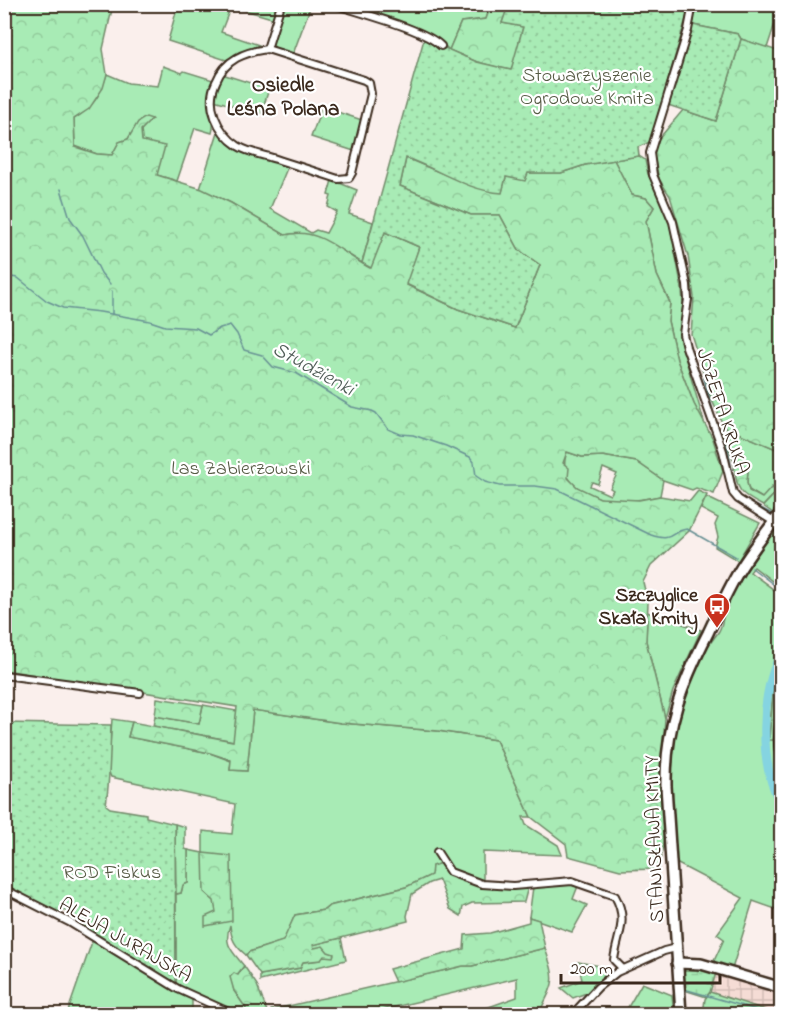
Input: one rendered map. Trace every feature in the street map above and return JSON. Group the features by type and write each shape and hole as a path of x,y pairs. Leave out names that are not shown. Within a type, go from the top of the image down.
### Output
{"main road":[{"name":"STANISŁAWA KMITY","path":"681,1014 666,776 671,726 685,680 727,593 742,567 782,511"},
{"path":"677,963 701,964 782,988"}],"street":[{"path":"267,49 281,4"},
{"path":"334,4 408,29 436,41 441,46"},
{"name":"JÓZEFA KRUKA","path":"693,4 688,30 650,151 650,161 653,175 673,222 687,285 688,299 683,334 686,347 729,468 733,493 774,522"},
{"path":"267,49 364,80 369,84 371,94 352,173 348,178 338,179 247,150 230,140 221,129 213,112 212,101 214,87 220,73 239,56 267,49"},
{"path":"4,675 140,693"},
{"path":"782,710 777,732 777,749 782,765"},
{"path":"437,852 450,872 482,884 513,886 572,880 615,896 621,906 623,925 614,960 623,969"},
{"name":"ALEJA JURAJSKA","path":"4,889 69,922 178,989 233,1014"},
{"path":"573,1014 598,987 617,972 676,948"}],"shaded area":[{"path":"716,973 781,993 778,1014 710,992"}],"green space":[{"name":"Stowarzyszenie Ogrodowe Kmita","path":"541,4 690,5 650,142 638,147 639,156 585,165 561,173 528,173 525,181 506,177 502,193 465,184 406,158 400,186 471,215 500,215 519,250 540,265 515,328 458,309 406,284 419,247 385,232 371,268 362,263 424,39 440,48 477,62 511,70 523,27 502,23 508,6 539,11"},
{"name":"Las Zabierzowski","path":"4,5 113,5 103,49 107,74 103,88 89,109 74,119 75,147 97,154 112,155 119,142 128,139 138,122 146,117 152,119 141,130 142,141 165,146 157,175 202,189 231,203 285,235 309,234 330,242 370,268 385,232 419,247 407,285 458,309 515,328 540,265 519,250 500,215 471,215 400,186 406,158 472,186 502,192 506,177 528,173 561,173 585,165 614,160 632,195 646,198 654,207 646,221 657,275 670,303 668,321 677,360 694,404 713,439 723,471 714,494 696,488 692,490 663,480 637,462 603,456 582,457 567,452 563,463 569,468 568,478 577,487 600,498 639,500 660,496 690,501 698,491 707,495 689,531 651,566 643,582 648,603 646,641 665,718 661,776 665,831 659,869 620,870 568,856 566,844 531,817 496,740 438,731 341,723 253,710 247,771 230,770 231,760 210,753 128,737 132,722 233,741 237,707 5,670"},
{"path":"178,5 279,5 275,19 231,6 221,32 259,45 226,60 168,41"},
{"path":"283,5 311,5 293,54 276,49 272,44"},
{"path":"341,5 491,5 486,19 461,22 449,50 442,43 374,13"},
{"path":"491,5 509,5 502,23 523,27 512,71 477,62 449,50 461,22 486,19"},
{"path":"696,5 781,5 767,48 741,39 738,34 693,25"},
{"name":"Stowarzyszenie Ogrodowe Kmita","path":"693,25 738,34 741,39 716,121 668,105"},
{"path":"741,39 781,52 781,451 724,427 711,398 691,334 694,297 688,256 670,196 659,179 653,152 657,141 683,110 716,121"},
{"path":"163,66 213,80 211,87 212,133 195,128 177,181 157,175 142,141 141,130 151,119 139,122 128,139 119,142 112,155 97,154 75,146 74,119 95,100 107,74 128,83 158,86"},
{"path":"222,74 269,89 261,114 214,100 216,86"},
{"path":"322,107 362,120 354,151 311,137"},
{"path":"218,132 228,142 288,166 270,209 311,233 316,230 326,233 337,212 328,207 332,180 357,190 349,214 373,222 362,263 335,246 315,238 295,234 285,235 231,203 200,189"},
{"path":"639,156 645,160 648,174 660,196 670,225 682,289 683,305 679,337 705,425 677,360 668,321 670,303 657,275 646,221 654,207 646,198 632,195 614,160"},
{"path":"724,427 781,451 781,500 773,513 763,506 776,493 762,498 749,490 748,470 733,459 723,433"},
{"path":"567,452 582,457 603,456 637,462 663,480 660,496 623,501 607,500 592,495 577,487 567,476 565,461","holes":["603,468 617,474 610,488 613,490 610,495 590,486 592,482 598,484"]},
{"path":"733,459 748,470 749,491 762,498 772,487 776,492 763,506 747,497 739,488"},
{"path":"706,497 760,523 738,561 715,547 718,537 715,525 718,518 701,509"},
{"path":"781,519 781,588 754,567 750,572 781,595 781,667 774,684 769,739 774,740 781,768 781,911 753,901 732,969 713,963 724,939 717,934 743,898 676,863 673,753 683,701 692,675 720,628 725,609 735,591"},
{"path":"647,612 701,630 673,691 665,718 646,641"},
{"path":"781,667 781,705 774,740 769,740 774,684"},
{"path":"157,698 203,705 199,724 155,716"},
{"path":"203,705 237,711 234,741 153,726 155,716 199,724"},
{"path":"253,710 341,723 438,731 496,740 531,817 523,817 526,825 558,845 562,855 483,852 483,882 455,873 445,862 432,866 432,875 406,887 329,906 324,910 295,915 284,941 246,955 234,942 230,925 228,943 232,952 244,966 232,981 234,991 246,1008 244,1014 237,1014 199,997 176,983 176,894 181,893 183,885 188,883 188,850 203,853 203,831 232,834 235,804 111,777 108,770 112,719 132,722 128,737 210,753 231,761 230,770 247,771"},
{"name":"ROD Fiskus","path":"4,723 111,725 106,805 110,808 146,814 146,817 175,824 176,983 103,940 63,909 59,914 5,885"},
{"path":"175,824 185,827 185,849 188,850 188,883 183,885 181,893 176,894"},
{"path":"203,853 231,856 232,921 205,926 205,917 216,912 214,901 204,892"},
{"path":"441,863 470,882 528,887 524,902 472,903 463,907 461,916 450,909 439,880 429,883 412,894 408,921 313,945 314,948 323,946 328,952 334,954 333,957 324,956 321,960 303,962 300,968 260,975 246,955 283,941 295,915 324,910 329,906 406,887 431,875 432,866"},
{"path":"571,884 578,886 573,899 587,905 572,932 529,917 533,887"},
{"path":"529,917 539,920 545,948 395,982 389,969 464,949 465,935 490,933 529,922"},
{"path":"341,938 346,960 260,981 260,975 300,968 303,962 321,960 312,945"},
{"path":"93,939 171,988 192,997 192,1014 67,1014"},
{"path":"545,948 553,980 540,1011 542,1014 469,1014 517,997 517,978 365,1014 272,1014 271,1010 463,966 472,966"},
{"path":"578,962 600,966 605,975 589,992 573,998 561,988 582,980"},
{"path":"244,966 257,985 268,1014 244,1014 246,1008 234,991 230,977 234,973 238,975"},
{"path":"693,967 716,973 706,997 684,990 683,972"},
{"path":"642,983 672,995 674,1014 624,1014"},
{"path":"710,992 778,1014 703,1014 705,999"},
{"path":"781,993 781,1014 778,1014"}],"waterway":[{"path":"61,189 70,218 83,236 101,273 110,284"},
{"name":"Studzienki","path":"4,276 18,278 47,301 63,308 100,312 165,326 196,328 209,335 230,325 244,350 262,355 273,367 296,373 352,407 376,413 388,429 446,446 470,457 474,462 476,476 485,482 500,486 535,486 557,489 651,535 664,538 687,529 736,557"},
{"path":"112,291 112,314"},
{"path":"704,378 715,418"},
{"path":"716,421 728,449 736,491 742,498 772,514"},
{"name":"Studzienki","path":"752,568 782,591"},
{"path":"782,652 769,687 765,729 769,770 774,789 782,805"},
{"path":"684,989 771,1014"}],"place":[{"name":"Szczyglice Skała Kmity","path":"717,629"}],"district":[{"name":"Osiedle Leśna Polana","path":"283,96"}]}
